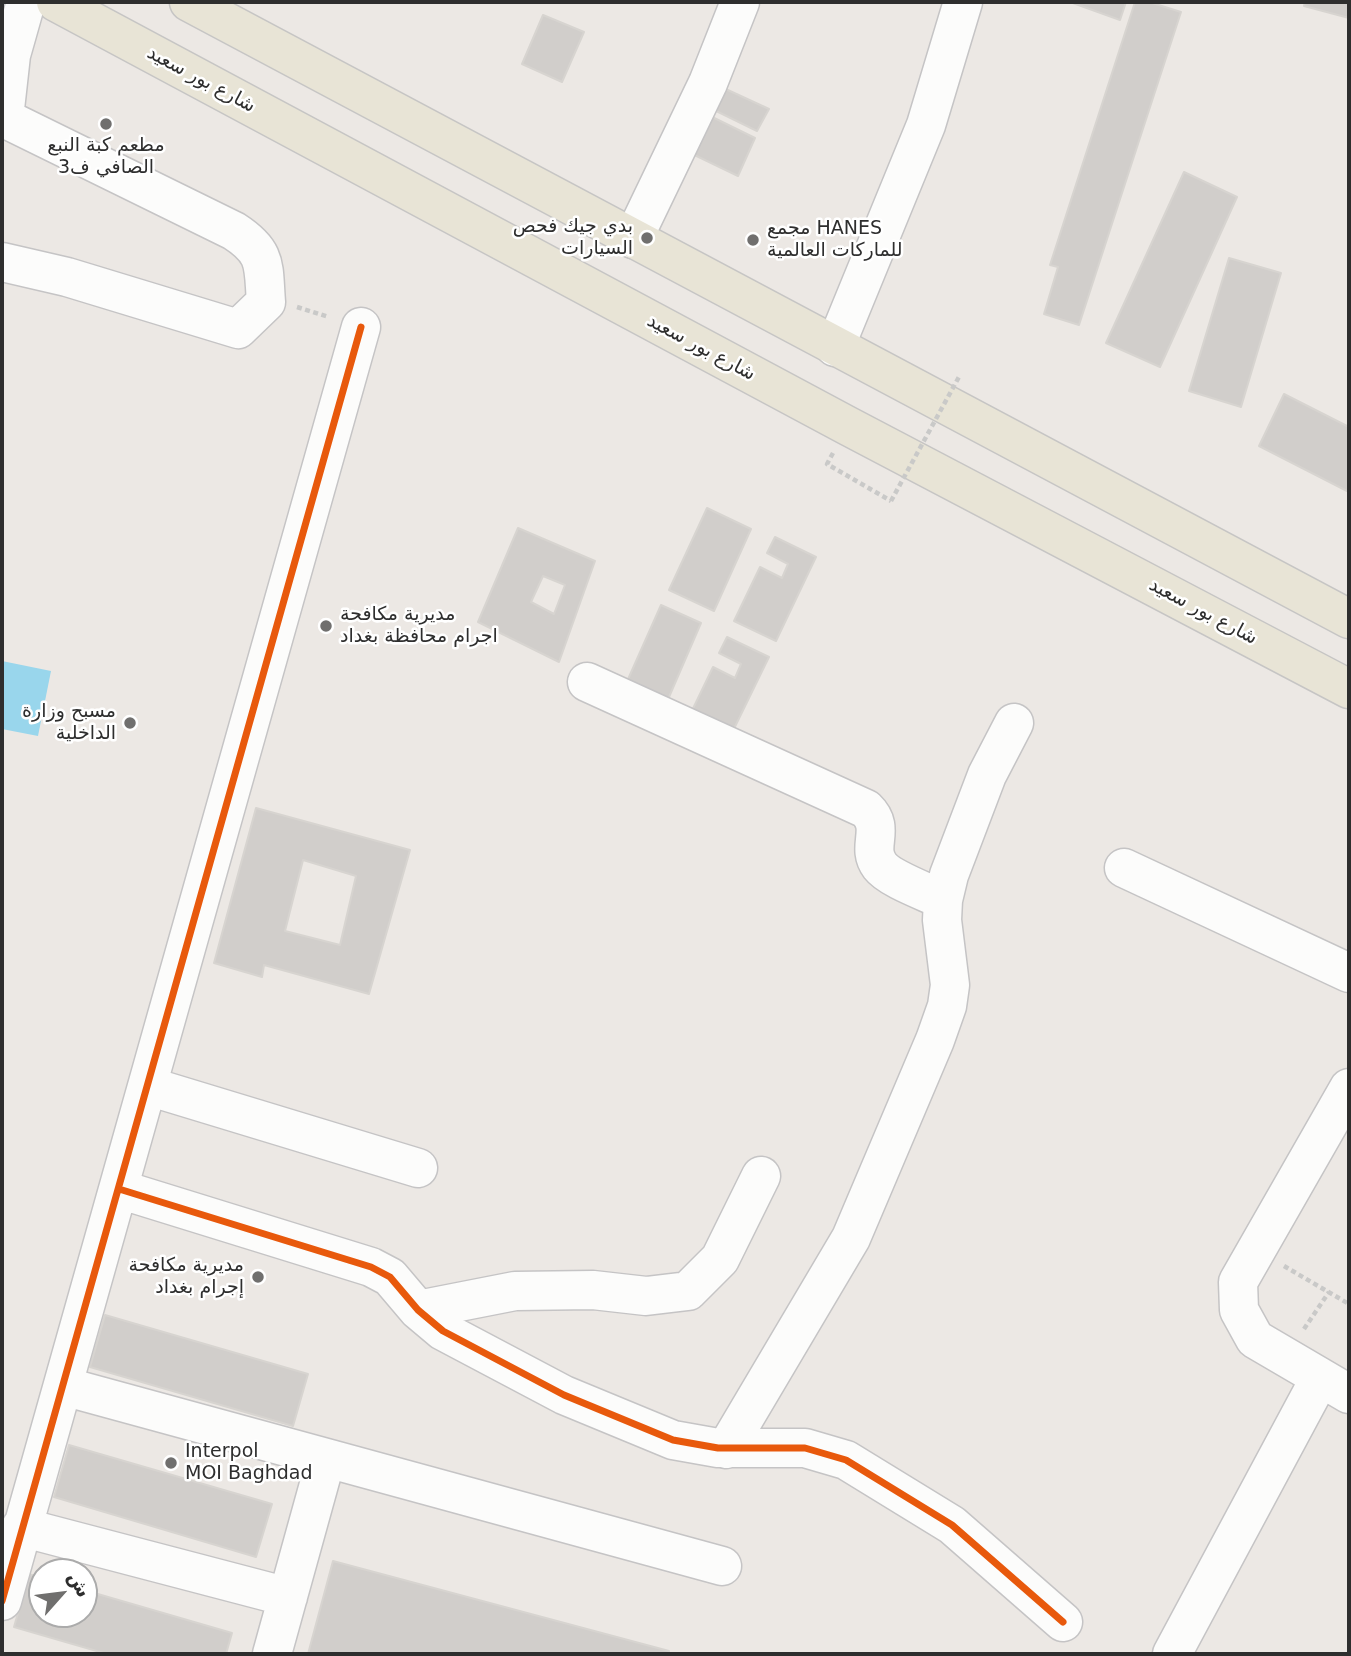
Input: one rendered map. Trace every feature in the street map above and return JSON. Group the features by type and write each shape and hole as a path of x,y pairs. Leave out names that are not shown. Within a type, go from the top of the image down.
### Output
{"main road":[{"name":"شارع بور سعيد","path":"56,2 848,426 1349,689"},
{"path":"189,2 1349,619"}],"street":[{"path":"2,261 67,277 238,328 266,302 262,257 251,242 234,231 3,118 10,55 26,2"},
{"path":"633,239 708,83 740,2"},
{"path":"835,347 926,125 962,2"},
{"path":"2,1601 362,327"},
{"path":"587,682 866,809 877,825 873,851 881,868 943,900"},
{"path":"726,1449 851,1238 935,1040 947,1006 950,985 942,920 943,900 960,843 987,775 1014,723"},
{"path":"1124,868 1349,973"},
{"path":"148,1086 418,1168"},
{"path":"1172,1654 1335,1386 1255,1339 1239,1310 1238,1282 1349,1088"},
{"path":"418,1310 515,1291 593,1290 646,1296 688,1291 720,1259 761,1176"},
{"path":"119,1189 371,1267 390,1277 418,1310 443,1331 564,1395 673,1440 726,1449 805,1448 846,1460 952,1525 1063,1622"},
{"path":"63,1387 722,1566"},
{"path":"271,1654 326,1460"},
{"path":"21,1527 288,1597"}],"path":[{"path":"266,302 287,303 362,327"},
{"path":"827,464 891,501 960,376"},
{"path":"1257,1249 1349,1304"},
{"path":"1285,1357 1329,1292"}],"water":[{"path":"2,661 51,671 38,736 2,729"}],"building":[{"path":"1070,2 1126,2 1120,20"},
{"path":"1135,2 1149,2 1181,12 1079,325 1044,314 1058,267 1050,265"},
{"path":"1305,2 1349,2 1349,18 1304,6"},
{"path":"543,15 584,32 562,82 522,64"},
{"path":"717,85 769,109 757,131 706,106"},
{"path":"700,111 755,138 738,176 682,149"},
{"path":"1184,172 1237,197 1160,367 1106,343"},
{"path":"1229,258 1281,273 1241,407 1189,391"},
{"path":"1284,394 1349,427 1349,492 1259,446"},
{"path":"707,508 751,529 714,611 669,590"},
{"path":"518,528 595,561 559,662 478,622","holes":["543,576 565,585 554,614 531,602"]},
{"path":"775,537 816,557 776,641 734,621 760,567 782,578 788,564 767,553"},
{"path":"661,605 701,623 666,704 625,686"},
{"path":"727,637 769,657 728,741 687,721 713,667 735,678 741,664 719,653"},
{"path":"256,808 410,850 369,994 264,965 262,977 214,963","holes":["303,860 356,876 340,945 285,931"]},
{"path":"105,1315 308,1374 293,1426 90,1367"},
{"path":"69,1445 272,1504 256,1557 54,1497"},
{"path":"333,1561 669,1651 669,1654 308,1654"},
{"path":"28,1578 28,1628 98,1628 98,1594 232,1633 226,1654 107,1654 14,1627"}],"cycle path":[{"path":"2,1601 361,327"},
{"path":"119,1189 371,1267 390,1277 418,1310 443,1331 564,1395 673,1440 718,1448 805,1448 846,1460 952,1525 1063,1622"}],"place":[{"name":"مطعم كبة النبع الصافي ف3","path":"106,124"},
{"name":"بدي جيك فحص السيارات","path":"647,238"},
{"name":"مجمع HANES للماركات العالمية","path":"753,240"},
{"name":"مديرية مكافحة اجرام محافظة بغداد","path":"326,626"},
{"name":"مسبح وزارة الداخلية","path":"130,723"},
{"name":"مديرية مكافحة إجرام بغداد","path":"258,1277"},
{"name":"Interpol MOI Baghdad","path":"171,1463"}]}
